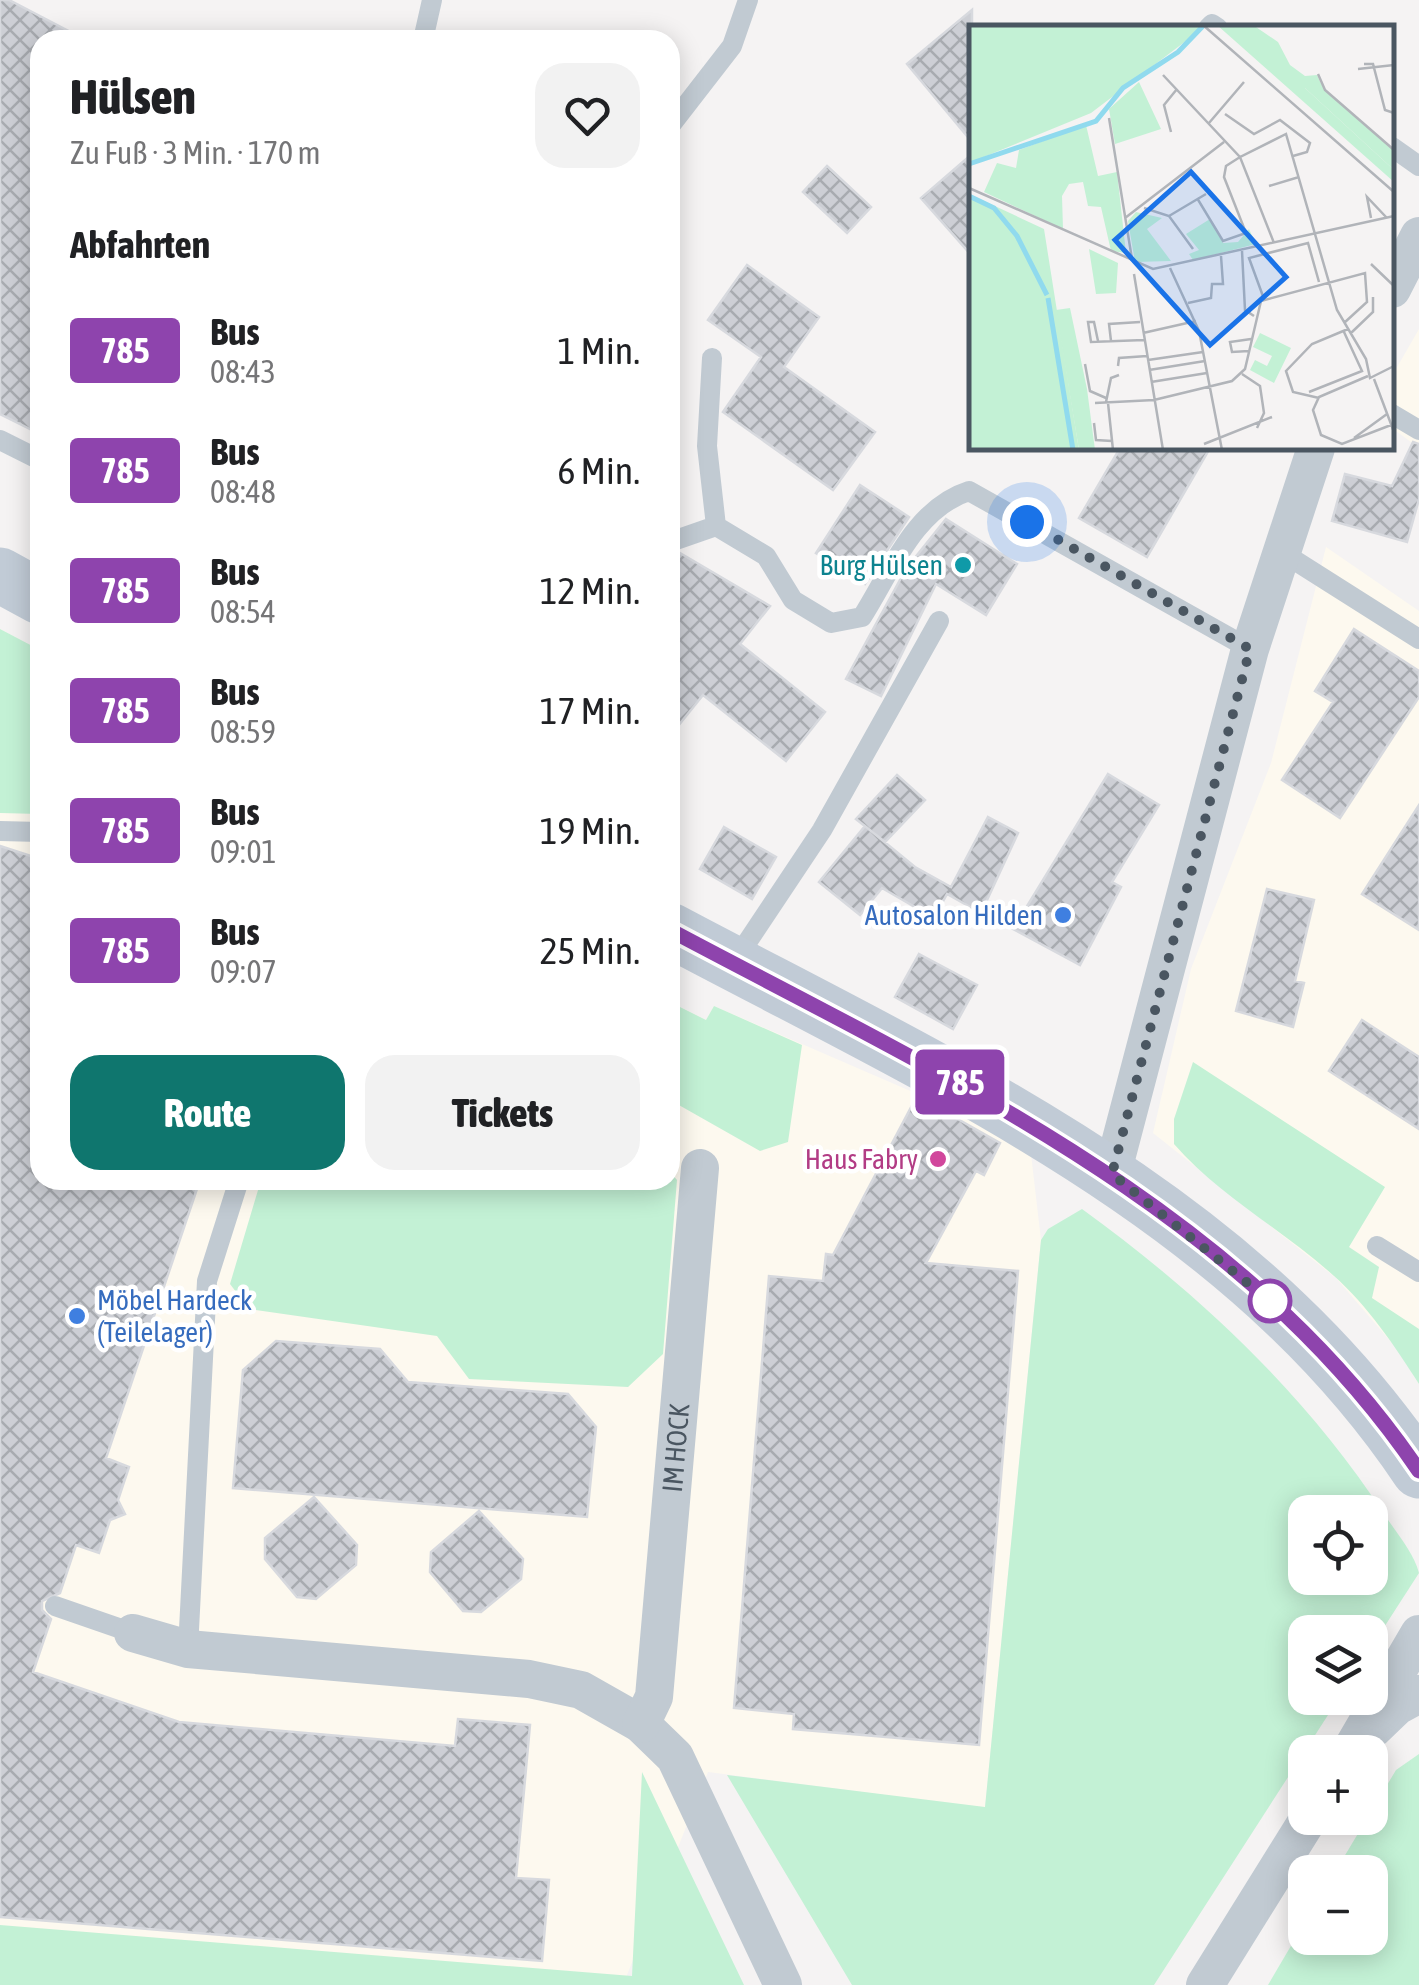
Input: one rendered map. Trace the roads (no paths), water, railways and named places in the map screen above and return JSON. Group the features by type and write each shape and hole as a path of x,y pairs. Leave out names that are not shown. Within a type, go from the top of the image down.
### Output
{"main road":[{"path":"0,575 30,591"},
{"path":"680,935 945,1074 1112,1174 1301,1328 1419,1471"}],"street":[{"path":"1394,285 1419,236"},
{"path":"1112,1174 1250,649 1315,450"},
{"name":"IM HOCK","path":"640,1724 654,1697 700,1168"},
{"path":"133,1633 188,1649 529,1679 581,1690 640,1724 675,1756 783,1985"},
{"path":"1361,1735 1419,1634"},
{"path":"1367,1735 1397,1706 1419,1694"},
{"path":"1205,1985 1298,1835"}],"lane":[{"path":"425,30 432,0"},
{"path":"680,113 732,46 748,0"},
{"path":"1394,148 1419,166"},
{"path":"712,358 707,446 716,526"},
{"path":"1394,415 1419,430"},
{"path":"0,440 30,455"},
{"path":"716,526 766,556 793,600 831,623 862,616 926,516 942,499 969,491 1250,649"},
{"path":"680,539 716,526"},
{"path":"1280,551 1419,639"},
{"path":"733,964 822,830 939,621"},
{"path":"0,831 30,832"},
{"path":"188,1649 206,1281 236,1190"},
{"path":"1377,1246 1419,1272"},
{"path":"55,1606 133,1633"}],"place":[{"name":"Burg Hülsen","path":"963,565"},
{"name":"Autosalon Hilden","path":"1063,915"},
{"name":"Haus Fabry","path":"938,1159"},
{"name":"Möbel Hardeck (Teilelager)","path":"77,1316"}]}
